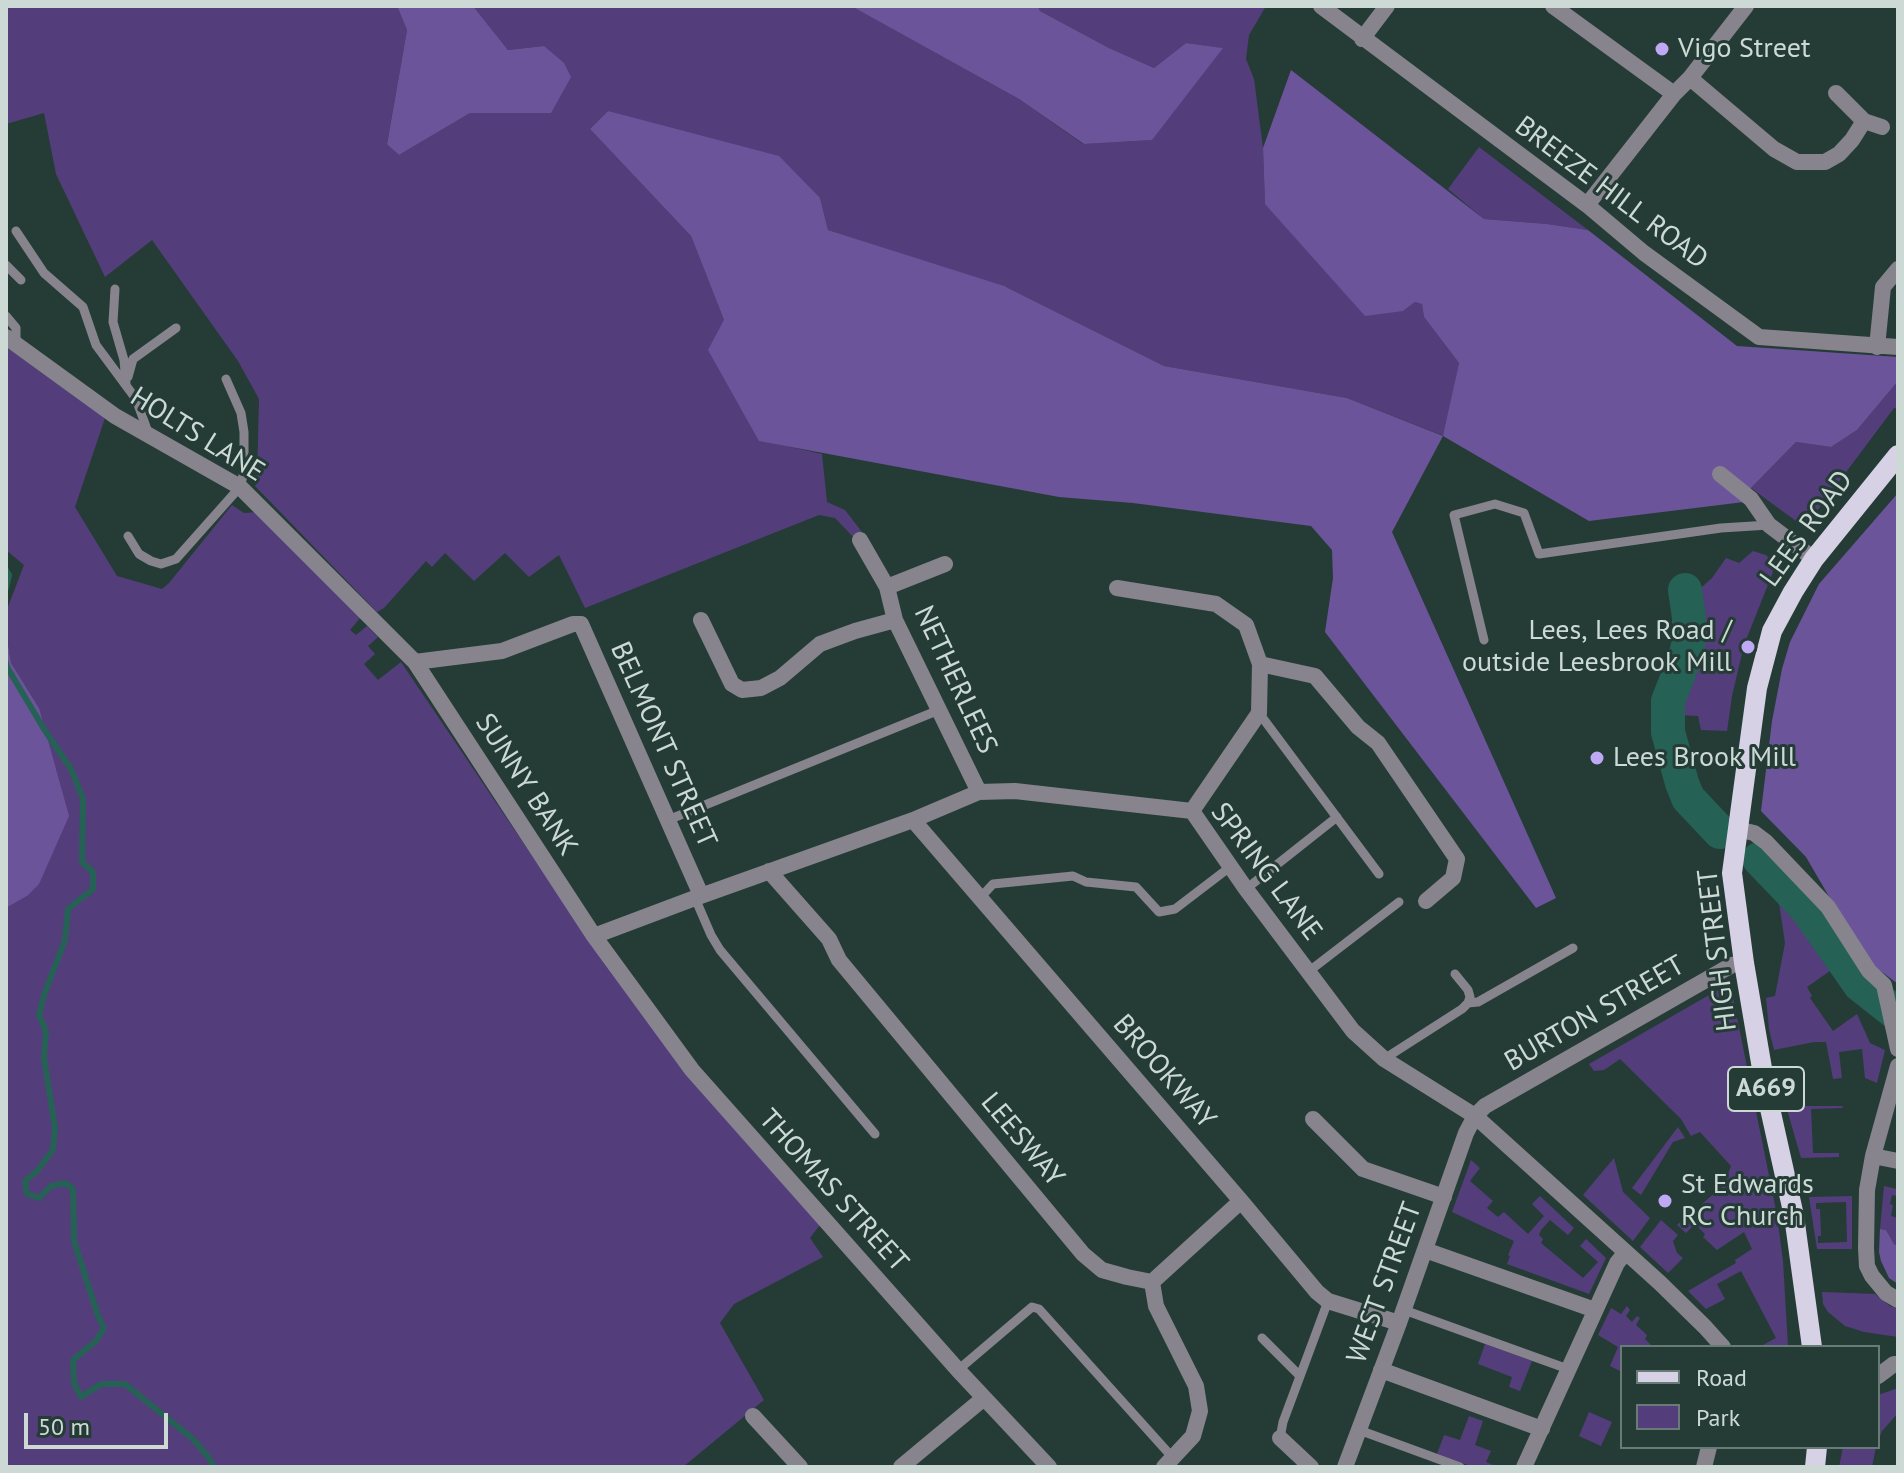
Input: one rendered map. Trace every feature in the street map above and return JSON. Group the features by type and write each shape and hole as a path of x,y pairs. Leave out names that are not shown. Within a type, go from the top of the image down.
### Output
{"main road":[{"name":"LEES ROAD","path":"1737,829 1757,688 1766,649 1780,614 1814,559 1898,455"},
{"name":"HIGH STREET","path":"1737,829 1732,873 1744,963 1765,1086 1792,1203 1812,1345"}],"street":[{"name":"BREEZE HILL ROAD","path":"1321,6 1759,337 1898,347"},
{"path":"1362,39 1387,6"},
{"path":"1553,6 1674,94"},
{"path":"1587,205 1746,6"},
{"path":"1690,78 1774,149 1797,162 1825,162 1839,154 1864,121"},
{"path":"1836,93 1864,121 1882,127"},
{"path":"1877,347 1883,287 1898,269"},
{"name":"HOLTS LANE","path":"11,340 115,416 240,487 415,662"},
{"path":"1720,474 1751,499 1769,525 1814,559"},
{"name":"NETHERLEES","path":"860,540 887,587 895,620 979,792"},
{"name":"NETHERLEES","path":"887,587 945,564"},
{"path":"1117,588 1216,604 1246,625 1260,664 1259,713 1192,811"},
{"path":"701,620 732,684 742,690 761,688 780,678 820,644 895,620"},
{"name":"BELMONT STREET","path":"415,662 502,651 573,624 581,624 668,820 698,897"},
{"name":"SUNNY BANK","path":"415,662 594,936"},
{"path":"1260,664 1315,676 1358,727 1378,743 1457,859 1453,878 1426,901"},
{"name":"SPRING LANE","path":"594,936 913,820 979,792 1015,791 1192,811 1246,889 1353,1031 1384,1059 1475,1116 1721,1345"},
{"name":"BROOKWAY","path":"913,820 1317,1292 1328,1301 1401,1316"},
{"path":"1737,829 1754,833 1766,842 1828,907 1869,971 1884,985 1898,1049"},
{"name":"LEESWAY","path":"769,871 829,939 839,960 1083,1254 1102,1270 1152,1282"},
{"name":"THOMAS STREET","path":"594,936 692,1070 958,1370 1049,1467"},
{"name":"BURTON STREET","path":"1475,1116 1485,1106 1732,965 1744,963"},
{"path":"1898,1066 1873,1156 1867,1190 1867,1266 1886,1293 1898,1300"},
{"name":"WEST STREET","path":"1345,1467 1469,1125 1475,1116"},
{"path":"1313,1119 1363,1169 1444,1197"},
{"path":"1873,1156 1898,1161"},
{"path":"1168,1462 1193,1436 1200,1411 1196,1386 1156,1306 1152,1282 1241,1201"},
{"path":"1425,1250 1595,1310"},
{"path":"1524,1467 1617,1263 1625,1253"},
{"path":"1381,1370 1542,1429"},
{"path":"901,1467 984,1398"},
{"path":"753,1416 800,1467"},
{"path":"1280,1438 1311,1467"}],"lane":[{"path":"16,231 44,273 83,307 96,345 136,399 149,435"},
{"path":"6,265 21,280"},
{"path":"115,289 113,322 124,360 126,384"},
{"path":"6,316 16,328 11,340"},
{"path":"126,384 133,359 176,328"},
{"path":"128,536 139,554 151,561 161,564 176,559 240,487 244,472 244,432 241,413 226,379"},
{"path":"1484,640 1454,515 1495,504 1524,513 1539,554 1721,528 1769,525"},
{"path":"668,820 939,710"},
{"path":"1259,713 1379,874"},
{"path":"1246,889 1337,817"},
{"path":"980,898 993,884 1073,876 1086,882 1136,887 1159,912 1175,909 1230,867"},
{"path":"698,897 711,935 720,950 875,1134"},
{"path":"1308,972 1399,902"},
{"path":"1468,1003 1478,1002 1573,948"},
{"path":"1384,1059 1468,1003 1468,990 1455,974"},
{"path":"1280,1438 1283,1422 1328,1301"},
{"path":"958,1370 1032,1307 1039,1309 1168,1462"},
{"path":"1401,1316 1568,1369"},
{"path":"1262,1338 1300,1376"},
{"path":"1359,1430 1460,1467"}],"green space":[{"path":"6,6 397,6 407,30 387,143 399,155 470,113 551,113 544,46 508,50 473,6 851,6 1019,99 1083,144 1151,140 1222,48 1186,43 1154,68 1109,48 1040,11 1038,6 1266,6 1249,35 1246,59 1254,79 1263,148 1265,204 1403,311 1415,302 1422,303 1424,317 1459,363 1444,436 1347,398 1164,366 1008,288 828,230 820,198 608,111 590,129 691,236 724,320 759,440 822,454 827,502 845,510 862,532 854,538 835,518 819,515 585,608 559,555 529,577 505,553 474,581 445,553 432,567 426,561 377,612 255,486 259,399 238,361 152,240 105,277 56,174 44,113 6,124"},
{"path":"1479,147 1588,230 1484,219 1448,189"},
{"path":"6,347 105,418 75,507 117,576 162,589 232,505 244,513 259,512 361,617 350,630 356,635 367,626 378,637 368,646 375,654 364,664 378,680 401,662 597,952 820,1225 810,1238 823,1257 734,1304 720,1323 764,1400 683,1467 6,1467 6,908 27,896 39,708 11,663 6,631 6,612 24,565 6,550"},
{"path":"1898,381 1898,409 1894,408 1811,519 1804,523 1796,521 1751,488 1796,442 1831,447 1857,430"},
{"path":"1753,551 1770,559 1773,572 1744,645 1727,731 1701,730 1698,716 1677,715 1676,699 1696,639 1698,619 1694,590 1712,578 1726,558 1739,563"},
{"path":"1778,896 1800,917 1837,966 1807,987 1812,996 1810,998 1833,1031 1857,1014 1870,1043 1885,1050 1877,1083 1865,1078 1862,1049 1839,1052 1842,1078 1833,1079 1826,1042 1774,1050 1766,998 1775,996 1785,943"},
{"path":"1730,983 1777,1215 1788,1345 1763,1345 1776,1338 1741,1271 1717,1284 1725,1299 1706,1309 1688,1291 1736,1263 1735,1260 1752,1249 1744,1232 1717,1250 1695,1224 1686,1233 1677,1225 1723,1186 1731,1166 1700,1132 1691,1136 1681,1119 1620,1059 1604,1070 1594,1071 1589,1064"},
{"path":"1786,1106 1842,1106 1811,1109 1813,1153 1839,1153 1839,1157 1801,1158"},
{"path":"1678,1127 1685,1138 1673,1142 1641,1195 1632,1188"},
{"path":"1614,1158 1623,1192 1650,1218 1633,1241 1583,1195"},
{"path":"1471,1160 1480,1168 1470,1181 1493,1201 1487,1208 1498,1217 1504,1212 1528,1234 1544,1216 1532,1204 1540,1196 1574,1228 1568,1235 1550,1220 1539,1235 1543,1239 1541,1243 1583,1278 1598,1262 1580,1246 1586,1239 1606,1258 1589,1294 1507,1264 1514,1241 1452,1212"},
{"path":"1884,1186 1897,1189 1890,1204 1893,1205 1891,1216 1898,1218 1898,1246 1886,1230 1880,1229"},
{"path":"1852,1196 1852,1249 1817,1249 1809,1197","holes":["1846,1202 1847,1242 1818,1243 1818,1236 1821,1236 1820,1209 1816,1209 1816,1203"]},
{"path":"1661,1220 1678,1235 1673,1241 1677,1253 1683,1258 1668,1273 1640,1247"},
{"path":"1822,1292 1875,1294 1898,1309 1898,1337 1845,1326 1828,1312 1823,1304"},
{"path":"1627,1306 1630,1310 1626,1316 1632,1322 1637,1316 1640,1318 1636,1325 1647,1335 1645,1339 1651,1345 1620,1345 1620,1371 1610,1366 1618,1347 1598,1335 1611,1308 1621,1314"},
{"path":"1485,1344 1532,1361 1520,1391 1509,1387 1512,1377 1478,1364"},
{"path":"1898,1388 1898,1413 1880,1436 1880,1394"},
{"path":"1589,1412 1612,1422 1601,1446 1579,1436"},
{"path":"1469,1416 1483,1421 1475,1445 1491,1451 1486,1462 1497,1467 1473,1467 1437,1454 1444,1435 1460,1440"},
{"path":"1843,1449 1876,1449 1872,1467 1839,1467"}],"shaded area":[{"path":"397,6 473,6 508,50 544,46 564,63 571,77 551,113 470,113 399,155 387,144 407,30"},
{"path":"851,6 1038,6 1040,11 1109,48 1154,68 1186,43 1223,48 1152,140 1084,144 1019,99"},
{"path":"1291,70 1484,219 1588,230 1737,346 1898,357 1898,381 1857,430 1831,447 1796,442 1751,488 1744,502 1589,521 1443,436 1459,363 1424,317 1422,304 1415,302 1403,311 1365,316 1265,204 1263,148"},
{"path":"608,111 779,156 820,198 828,230 1004,286 1164,366 1347,398 1443,436 1392,532 1556,898 1536,908 1325,632 1333,578 1332,550 1311,526 1133,503 1059,497 759,441 708,350 724,320 691,236 590,129"},
{"path":"1898,493 1898,984 1866,960 1806,857 1761,811 1772,721 1790,642 1819,584"},
{"path":"6,631 11,663 39,708 69,816 39,884 27,896 6,908"},
{"path":"1880,1229 1886,1230 1898,1246 1898,1284 1889,1278 1881,1261"}],"waterway":[{"path":"6,570 9,575 6,588"},
{"path":"1685,590 1689,641 1668,701 1668,732 1688,798 1720,832"},
{"path":"6,663 71,769 83,799 82,862 93,872 93,889 68,909 65,940 39,1015 46,1031 44,1058 55,1128 53,1150 25,1181 27,1194 39,1198 51,1186 65,1183 73,1189 74,1241 104,1328 96,1341 73,1360 74,1383 81,1397 101,1384 125,1384 193,1439 214,1467"},
{"path":"1759,859 1806,908 1860,985 1898,1015"}],"place":[{"name":"Vigo Street","path":"1662,49"},
{"name":"Lees, Lees Road / outside Leesbrook Mill","path":"1748,647"},
{"name":"Lees Brook Mill","path":"1597,758"},
{"name":"St Edwards RC Church","path":"1665,1201"}]}
